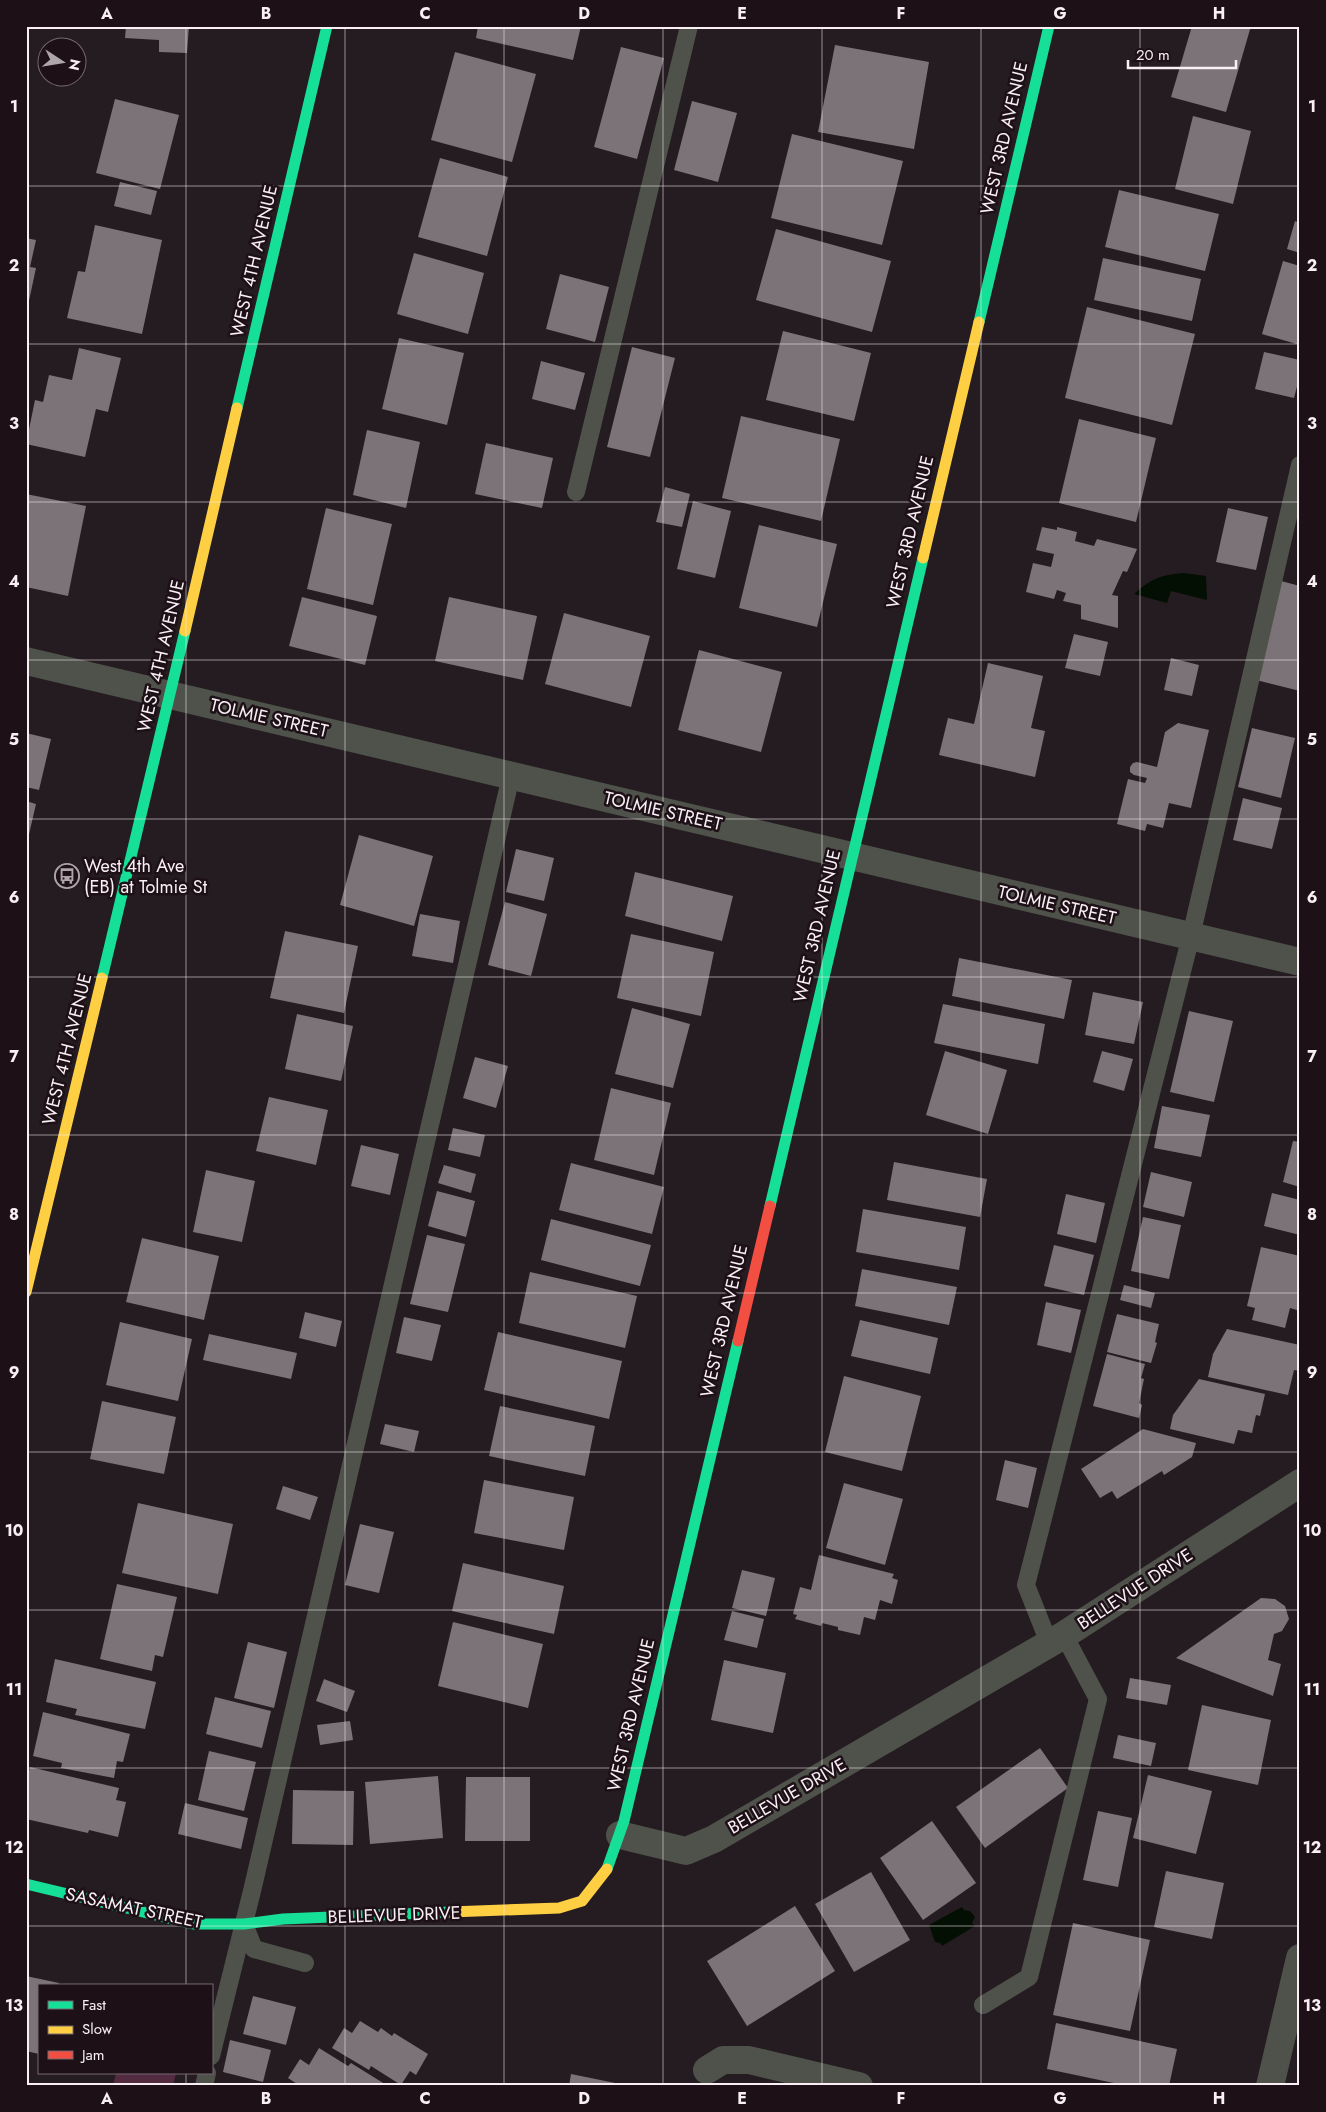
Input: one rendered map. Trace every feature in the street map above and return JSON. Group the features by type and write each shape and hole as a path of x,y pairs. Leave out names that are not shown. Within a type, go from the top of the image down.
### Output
{"street":[{"name":"WEST 4TH AVENUE","path":"26,1292 170,695 327,26"},
{"name":"WEST 3RD AVENUE","path":"620,1835 1048,26"},
{"name":"TOLMIE STREET","path":"26,660 1300,962"},
{"name":"BELLEVUE DRIVE","path":"244,1924 283,1919 559,1908 582,1901 606,1872 620,1835 686,1851 714,1839 1056,1639 1300,1483"},
{"name":"SASAMAT STREET","path":"26,1884 193,1924 244,1924"},
{"path":"1270,2086 1300,1958"},
{"path":"707,2070 723,2060 749,2060 859,2086"}],"lane":[{"path":"576,492 689,26"},
{"path":"982,2005 1029,1977 1098,1699 1056,1639 1026,1585 1191,936 1300,465"},
{"path":"212,2052 244,1924 511,776"},
{"path":"244,1924 254,1949 305,1963"}],"shaded area":[{"path":"1184,573 1206,576 1207,600 1171,591 1167,603 1134,594 1157,578"},
{"path":"962,1907 964,1910 970,1911 975,1917 972,1923 975,1926 942,1946 940,1943 935,1942 929,1925"},
{"path":"116,2074 176,2074 173,2086 113,2086"}],"building":[{"path":"126,26 189,26 187,53 159,52 159,40 125,38"},
{"path":"478,26 581,26 573,60 476,38"},
{"path":"1192,26 1251,26 1226,112 1171,97"},
{"path":"835,45 929,62 914,149 818,132"},
{"path":"621,47 664,58 637,159 594,147"},
{"path":"455,52 536,74 512,162 431,140"},
{"path":"115,99 179,115 160,189 96,173"},
{"path":"692,101 737,113 718,182 674,170"},
{"path":"1193,116 1251,131 1233,204 1175,189"},
{"path":"792,134 903,161 882,245 771,218"},
{"path":"440,158 508,177 487,256 418,237"},
{"path":"120,182 157,191 151,215 114,206"},
{"path":"1119,190 1219,214 1205,271 1105,247"},
{"path":"1295,221 1300,223 1300,253 1287,249"},
{"path":"95,225 162,240 142,334 67,318 78,271 85,272"},
{"path":"776,229 891,261 872,332 756,300"},
{"path":"26,238 36,240 30,267 36,268 27,310"},
{"path":"414,253 484,273 468,334 397,314"},
{"path":"1103,258 1201,279 1192,321 1094,300"},
{"path":"1283,261 1300,266 1300,345 1262,334"},
{"path":"560,274 609,287 595,342 546,329"},
{"path":"1087,307 1195,334 1172,425 1065,398"},
{"path":"783,331 871,353 854,421 766,400"},
{"path":"399,338 464,353 447,425 382,409"},
{"path":"632,347 675,358 650,457 607,447"},
{"path":"79,348 121,358 108,412 96,409 85,457 26,444 35,400 43,402 49,375 72,380"},
{"path":"1264,352 1300,360 1300,375 1294,398 1255,389"},
{"path":"541,361 585,373 575,410 532,399"},
{"path":"741,416 840,439 821,521 722,498"},
{"path":"1079,419 1156,438 1136,522 1059,503"},
{"path":"367,430 420,442 406,508 353,495"},
{"path":"486,443 553,458 542,508 475,494"},
{"path":"665,487 690,494 682,527 656,522"},
{"path":"26,494 86,506 68,596 26,587"},
{"path":"693,501 731,511 715,578 677,569"},
{"path":"326,508 392,524 373,605 307,589"},
{"path":"1228,508 1268,517 1256,570 1216,562"},
{"path":"759,525 837,544 817,627 739,608"},
{"path":"1042,527 1057,530 1057,527 1077,532 1075,541 1094,546 1097,539 1137,549 1127,572 1123,571 1112,595 1118,596 1118,628 1081,619 1081,605 1063,601 1066,593 1057,590 1054,599 1026,592 1033,563 1051,567 1054,554 1036,550"},
{"path":"1281,581 1300,586 1300,691 1256,680"},
{"path":"302,597 377,616 365,665 289,646"},
{"path":"449,597 537,616 523,680 435,661"},
{"path":"564,613 650,636 631,707 545,684"},
{"path":"1074,634 1108,642 1100,676 1065,668"},
{"path":"699,650 782,672 761,752 678,730"},
{"path":"1171,658 1199,665 1192,696 1164,690"},
{"path":"988,663 1043,676 1031,728 1045,731 1035,777 939,755 948,718 974,724"},
{"path":"1178,723 1209,730 1191,808 1169,803 1163,828 1147,824 1145,831 1117,824 1128,779 1145,783 1147,778 1134,775 1130,772 1130,767 1133,763 1137,762 1157,767 1165,732"},
{"path":"1252,728 1295,738 1281,798 1238,787"},
{"path":"26,733 51,739 39,790 26,787"},
{"path":"1243,798 1282,808 1272,849 1233,840"},
{"path":"26,801 36,804 27,843 26,843"},
{"path":"359,835 433,856 414,926 340,905"},
{"path":"516,849 554,858 544,901 506,892"},
{"path":"635,872 733,896 722,941 625,916"},
{"path":"505,902 547,914 531,976 488,965"},
{"path":"420,914 460,921 453,963 412,956"},
{"path":"285,931 358,946 344,1013 270,998"},
{"path":"631,934 714,952 701,1016 617,998"},
{"path":"959,958 1072,980 1064,1019 952,996"},
{"path":"1093,992 1143,1002 1134,1044 1085,1035"},
{"path":"943,1004 1045,1024 1038,1064 934,1043"},
{"path":"632,1008 690,1024 673,1088 615,1074"},
{"path":"1189,1011 1233,1021 1214,1102 1170,1092"},
{"path":"297,1014 353,1026 341,1081 285,1069"},
{"path":"945,1051 1007,1070 988,1134 926,1115"},
{"path":"1102,1051 1133,1059 1124,1091 1093,1082"},
{"path":"475,1057 508,1066 496,1108 463,1098"},
{"path":"611,1088 671,1103 654,1175 594,1160"},
{"path":"269,1097 328,1110 316,1165 256,1151"},
{"path":"1162,1106 1210,1115 1201,1157 1154,1148"},
{"path":"453,1128 485,1135 480,1157 448,1150"},
{"path":"1293,1141 1300,1142 1300,1187 1283,1182"},
{"path":"361,1145 399,1154 390,1195 351,1186"},
{"path":"894,1162 987,1179 980,1217 887,1200"},
{"path":"571,1163 664,1187 652,1234 559,1210"},
{"path":"444,1165 476,1174 471,1193 438,1183"},
{"path":"206,1170 255,1181 242,1242 193,1232"},
{"path":"1151,1172 1192,1182 1184,1217 1143,1207"},
{"path":"437,1191 475,1201 466,1237 428,1226"},
{"path":"1272,1193 1300,1200 1300,1235 1264,1226"},
{"path":"1066,1194 1105,1203 1096,1243 1057,1234"},
{"path":"863,1209 966,1227 959,1270 856,1252"},
{"path":"1143,1217 1181,1225 1169,1279 1131,1271"},
{"path":"551,1219 651,1245 640,1286 541,1260"},
{"path":"427,1235 465,1244 448,1312 410,1304"},
{"path":"142,1238 219,1256 204,1320 126,1302"},
{"path":"1054,1245 1094,1255 1084,1295 1044,1286"},
{"path":"1261,1247 1300,1256 1300,1311 1290,1308 1285,1328 1252,1320 1255,1308 1247,1306"},
{"path":"862,1269 957,1287 949,1325 855,1306"},
{"path":"530,1272 637,1296 625,1348 519,1323"},
{"path":"1124,1285 1155,1293 1151,1308 1120,1300"},
{"path":"1046,1302 1081,1310 1071,1353 1037,1345"},
{"path":"305,1312 342,1321 336,1347 299,1338"},
{"path":"1117,1314 1159,1324 1155,1342 1157,1343 1151,1363 1107,1352"},
{"path":"404,1317 441,1325 432,1361 396,1353"},
{"path":"860,1320 938,1338 930,1374 851,1356"},
{"path":"120,1322 192,1339 178,1401 106,1385"},
{"path":"1227,1329 1300,1345 1300,1371 1294,1370 1288,1395 1208,1377 1213,1354"},
{"path":"498,1332 622,1361 609,1419 484,1390"},
{"path":"209,1334 297,1353 291,1379 203,1360"},
{"path":"1107,1354 1145,1364 1141,1378 1144,1379 1139,1403 1142,1405 1139,1418 1093,1406"},
{"path":"844,1376 921,1396 902,1471 825,1452"},
{"path":"1199,1379 1265,1394 1260,1416 1256,1415 1252,1433 1238,1430 1234,1444 1170,1429 1173,1415"},
{"path":"102,1401 176,1417 164,1474 90,1459"},
{"path":"500,1406 595,1426 585,1476 489,1456"},
{"path":"385,1424 419,1431 414,1452 380,1444"},
{"path":"1143,1429 1196,1443 1192,1457 1164,1475 1162,1471 1117,1499 1112,1491 1100,1498 1081,1469"},
{"path":"1005,1460 1037,1468 1028,1508 996,1500"},
{"path":"484,1480 574,1497 564,1550 474,1533"},
{"path":"844,1483 903,1499 885,1565 826,1548"},
{"path":"283,1486 318,1497 310,1520 276,1509"},
{"path":"138,1503 233,1524 218,1594 122,1573"},
{"path":"360,1524 394,1532 379,1593 345,1585"},
{"path":"819,1555 894,1574 892,1578 898,1580 892,1604 880,1600 875,1620 864,1617 860,1635 838,1630 838,1627 822,1623 821,1626 795,1619 797,1615 793,1614 800,1587 811,1590"},
{"path":"463,1563 564,1586 554,1634 452,1611"},
{"path":"742,1570 775,1578 766,1616 732,1608"},
{"path":"117,1584 177,1597 163,1657 155,1655 152,1671 100,1659"},
{"path":"1261,1598 1275,1599 1285,1606 1289,1619 1282,1631 1274,1634 1268,1660 1281,1664 1273,1696 1176,1658"},
{"path":"732,1611 764,1619 757,1648 724,1640"},
{"path":"453,1622 543,1644 528,1708 438,1686"},
{"path":"248,1642 287,1652 274,1708 234,1698"},
{"path":"55,1659 156,1682 145,1729 75,1715 77,1709 46,1702"},
{"path":"724,1660 786,1673 773,1733 711,1720"},
{"path":"1130,1678 1171,1685 1167,1705 1126,1698"},
{"path":"324,1679 355,1691 347,1712 316,1701"},
{"path":"215,1697 271,1711 262,1748 206,1734"},
{"path":"1202,1705 1271,1720 1258,1785 1188,1770"},
{"path":"43,1712 130,1734 123,1762 117,1761 114,1778 61,1768 62,1763 33,1756"},
{"path":"350,1721 353,1740 320,1745 317,1725"},
{"path":"1118,1735 1156,1743 1151,1766 1113,1758"},
{"path":"1040,1748 1068,1788 985,1848 956,1807"},
{"path":"209,1751 256,1762 244,1811 198,1800"},
{"path":"30,1767 119,1788 116,1800 126,1802 118,1837 89,1830 88,1833 26,1819 26,1783"},
{"path":"1148,1775 1212,1791 1196,1854 1133,1838"},
{"path":"438,1776 443,1838 370,1844 365,1782"},
{"path":"466,1777 530,1777 530,1841 465,1841"},
{"path":"293,1790 354,1791 353,1845 292,1844"},
{"path":"185,1803 248,1818 241,1849 178,1834"},
{"path":"1098,1811 1132,1818 1118,1887 1083,1880"},
{"path":"932,1821 976,1883 923,1920 880,1858"},
{"path":"1166,1871 1224,1883 1212,1939 1154,1927"},
{"path":"871,1872 910,1940 854,1972 815,1904"},
{"path":"795,1906 835,1971 747,2026 707,1961"},
{"path":"1073,1923 1150,1940 1130,2031 1053,2015"},
{"path":"26,1976 59,1983 38,1984 38,2054 26,2051"},
{"path":"253,1996 296,2007 286,2045 243,2034"},
{"path":"360,2021 378,2032 381,2028 392,2036 394,2033 428,2054 416,2075 410,2071 401,2085 371,2066 369,2070 332,2048 344,2028 352,2033"},
{"path":"1056,2023 1177,2049 1169,2086 1128,2086 1047,2069"},
{"path":"230,2040 271,2050 263,2082 223,2072"},
{"path":"319,2048 348,2066 351,2063 388,2086 300,2086 288,2078 300,2059 309,2065"},
{"path":"571,2074 625,2085 625,2086 569,2086"}],"traffic: fast":[{"path":"237,408 327,26"},
{"path":"979,322 1049,26"},
{"path":"770,1206 923,558"},
{"path":"102,978 185,631"},
{"path":"607,1869 624,1821 738,1341"},
{"path":"26,1884 193,1924 244,1924 283,1919 450,1912"}],"traffic: slow":[{"path":"923,558 979,322"},
{"path":"185,631 237,408"},
{"path":"26,1292 102,978"},
{"path":"450,1912 559,1908 582,1901 607,1869"}],"traffic: jam":[{"path":"738,1341 770,1206"}],"place":[{"name":"West 4th Ave (EB) at Tolmie St","path":"67,876"}]}
